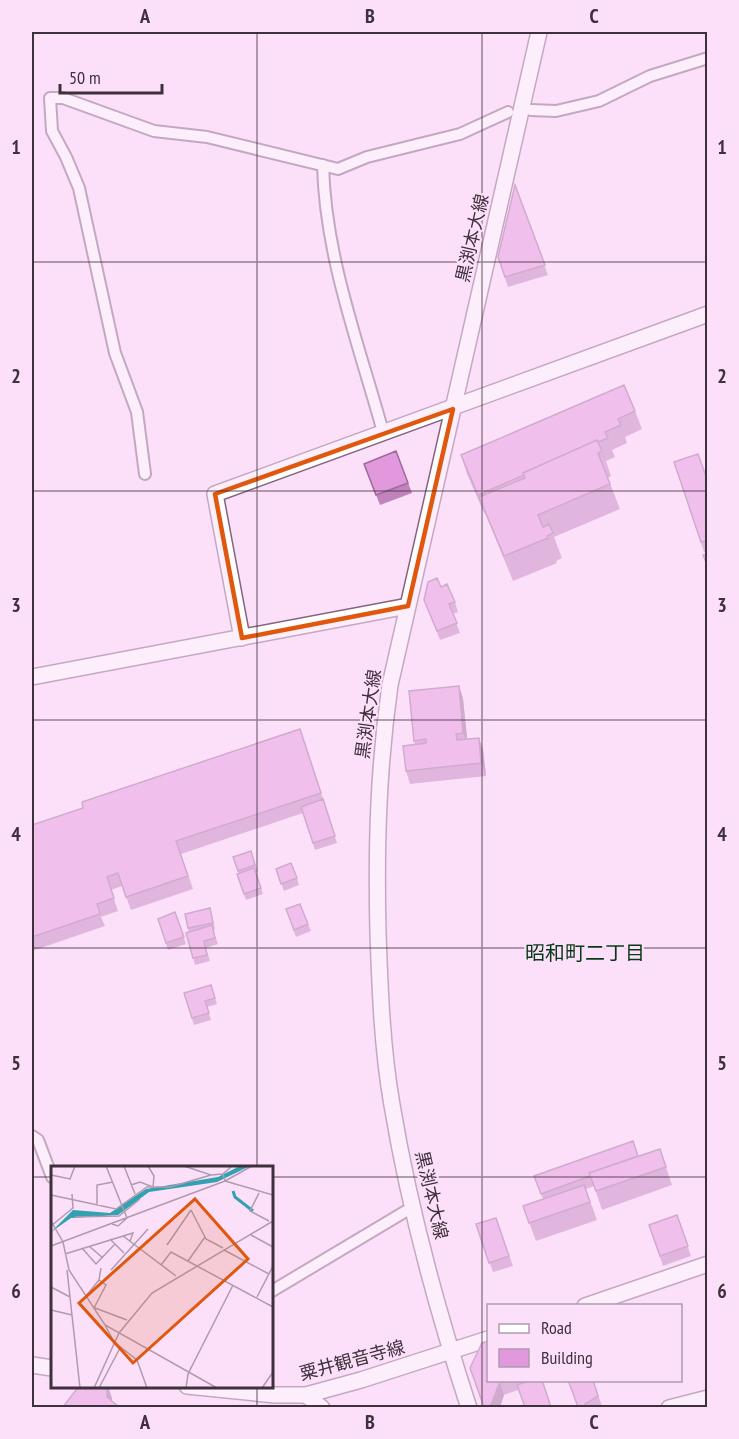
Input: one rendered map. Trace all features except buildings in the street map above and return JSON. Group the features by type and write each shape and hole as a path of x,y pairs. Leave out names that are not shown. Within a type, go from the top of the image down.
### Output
{"main road":[{"name":"黒渕本大線","path":"470,1407 451,1351 412,1198 392,1105 379,970 377,840 380,755 390,685 538,32"},
{"path":"242,638 215,494 708,314"},
{"path":"32,677 408,606"},
{"path":"588,1304 708,1264"},
{"name":"粟井観音寺線","path":"207,1388 275,1395 306,1395 487,1340"},
{"path":"32,1365 51,1368"},
{"path":"306,1395 322,1407"},
{"path":"669,1407 708,1398"}],"street":[{"path":"531,110 556,111 599,101 650,76 708,58"},
{"path":"145,474 137,412 115,353 79,188 52,131 50,98 63,98 153,131 207,137 338,169 368,158 460,134 508,112"},
{"path":"323,165 324,200 330,240 382,432"},
{"path":"32,1136 38,1140 51,1174"},
{"path":"273,1289 406,1211"}],"highlighted area":[{"path":"453,409 408,606 242,638 215,494"}],"district":[{"name":"昭和町二丁目","path":"585,953"}]}
